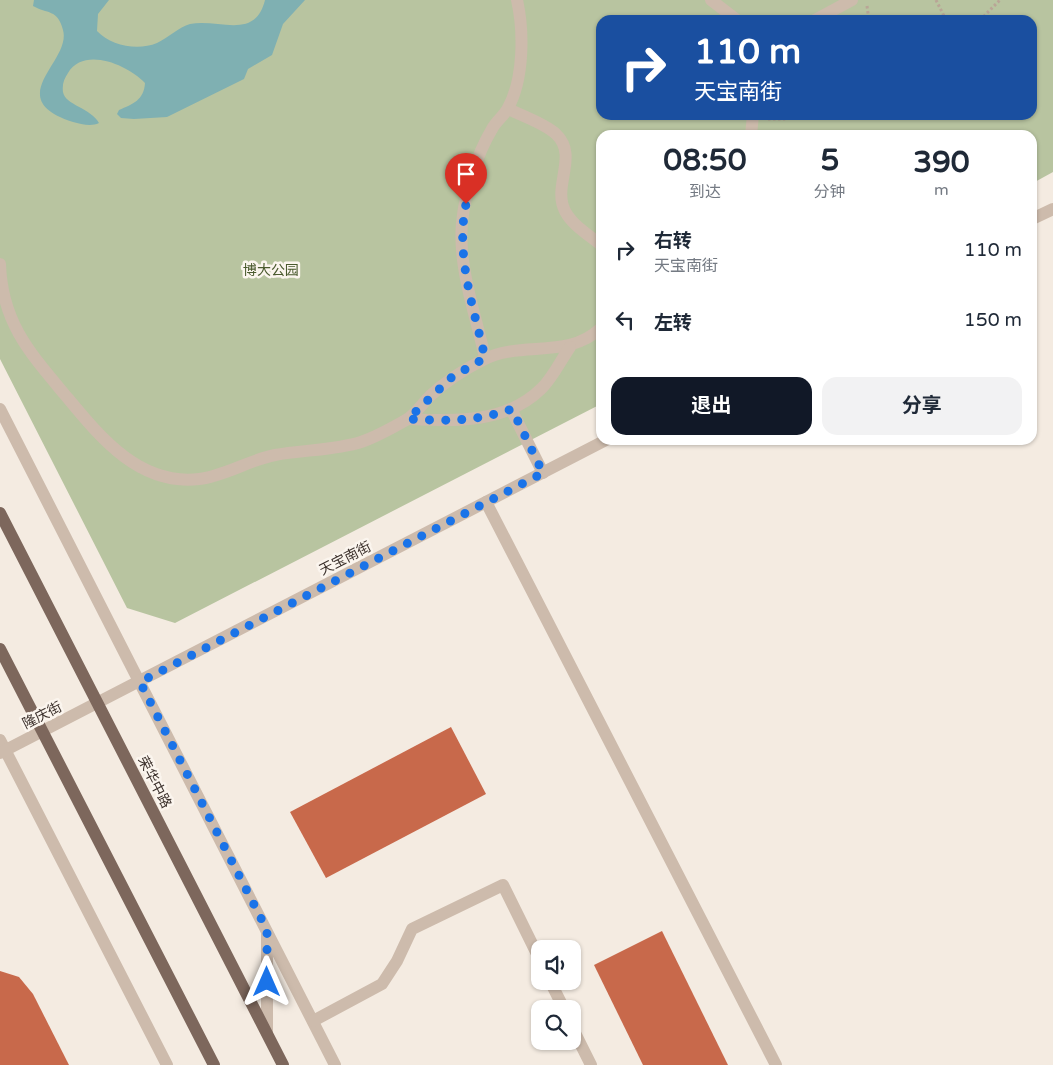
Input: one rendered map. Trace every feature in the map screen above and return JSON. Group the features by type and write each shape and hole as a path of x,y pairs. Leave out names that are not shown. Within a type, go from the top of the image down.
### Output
{"main road":[{"name":"荣华中路","path":"0,513 283,1065"},
{"path":"0,649 214,1065"}],"street":[{"path":"485,358 463,255 462,223 482,147 493,126 508,108 522,55 522,23 518,0"},
{"path":"711,0 730,15"},
{"path":"824,15 852,0"},
{"path":"508,108 558,135 566,151 562,199 565,210 574,222 596,241"},
{"path":"1037,217 1053,209"},
{"path":"0,264 1,289 10,319 30,352 99,436 124,458 146,470 173,477 198,479 272,455 361,442 408,419 452,377 485,358 507,352 592,344 596,337"},
{"path":"408,419 460,422 487,417 512,409 543,388 570,347"},
{"path":"0,409 336,1065"},
{"path":"512,409 543,473"},
{"name":"天宝南街","path":"98,704 596,445"},
{"path":"486,502 776,1065"},
{"name":"隆庆街","path":"2,748 98,704"},
{"path":"2,748 167,1065"},
{"path":"313,1021 382,984 397,961 412,929 504,885 531,941"},
{"path":"267,930 267,1033"},
{"path":"581,1045 591,1065"}],"path":[{"path":"866,0 868,15"},
{"path":"936,0 944,15"},
{"path":"985,15 1000,0"}],"green space":[{"name":"博大公园","path":"0,0 1053,0 1053,172 1037,181 1037,130 596,130 596,407 175,623 127,608 0,359"}],"water":[{"path":"34,0 109,0 98,14 97,31 110,40 125,46 142,47 157,43 190,24 244,24 253,20 260,13 265,0 305,0 283,24 272,55 248,69 244,79 167,117 121,118 117,114 119,110 137,101 142,94 145,83 128,70 106,61 84,61 75,65 64,80 63,92 68,100 90,114 99,123 89,125 73,122 52,112 42,102 40,91 63,42 63,30 61,23 55,15 33,6"}],"building":[{"path":"451,727 486,794 326,878 290,812"},
{"path":"662,931 728,1065 643,1065 594,965"},
{"path":"0,971 19,977 33,994 69,1065 0,1065"}],"route":[{"path":"267,982 267,930 140,682 543,473 512,409 487,417 460,422 408,419 452,377 485,358 463,255 462,223 466,204"}]}
